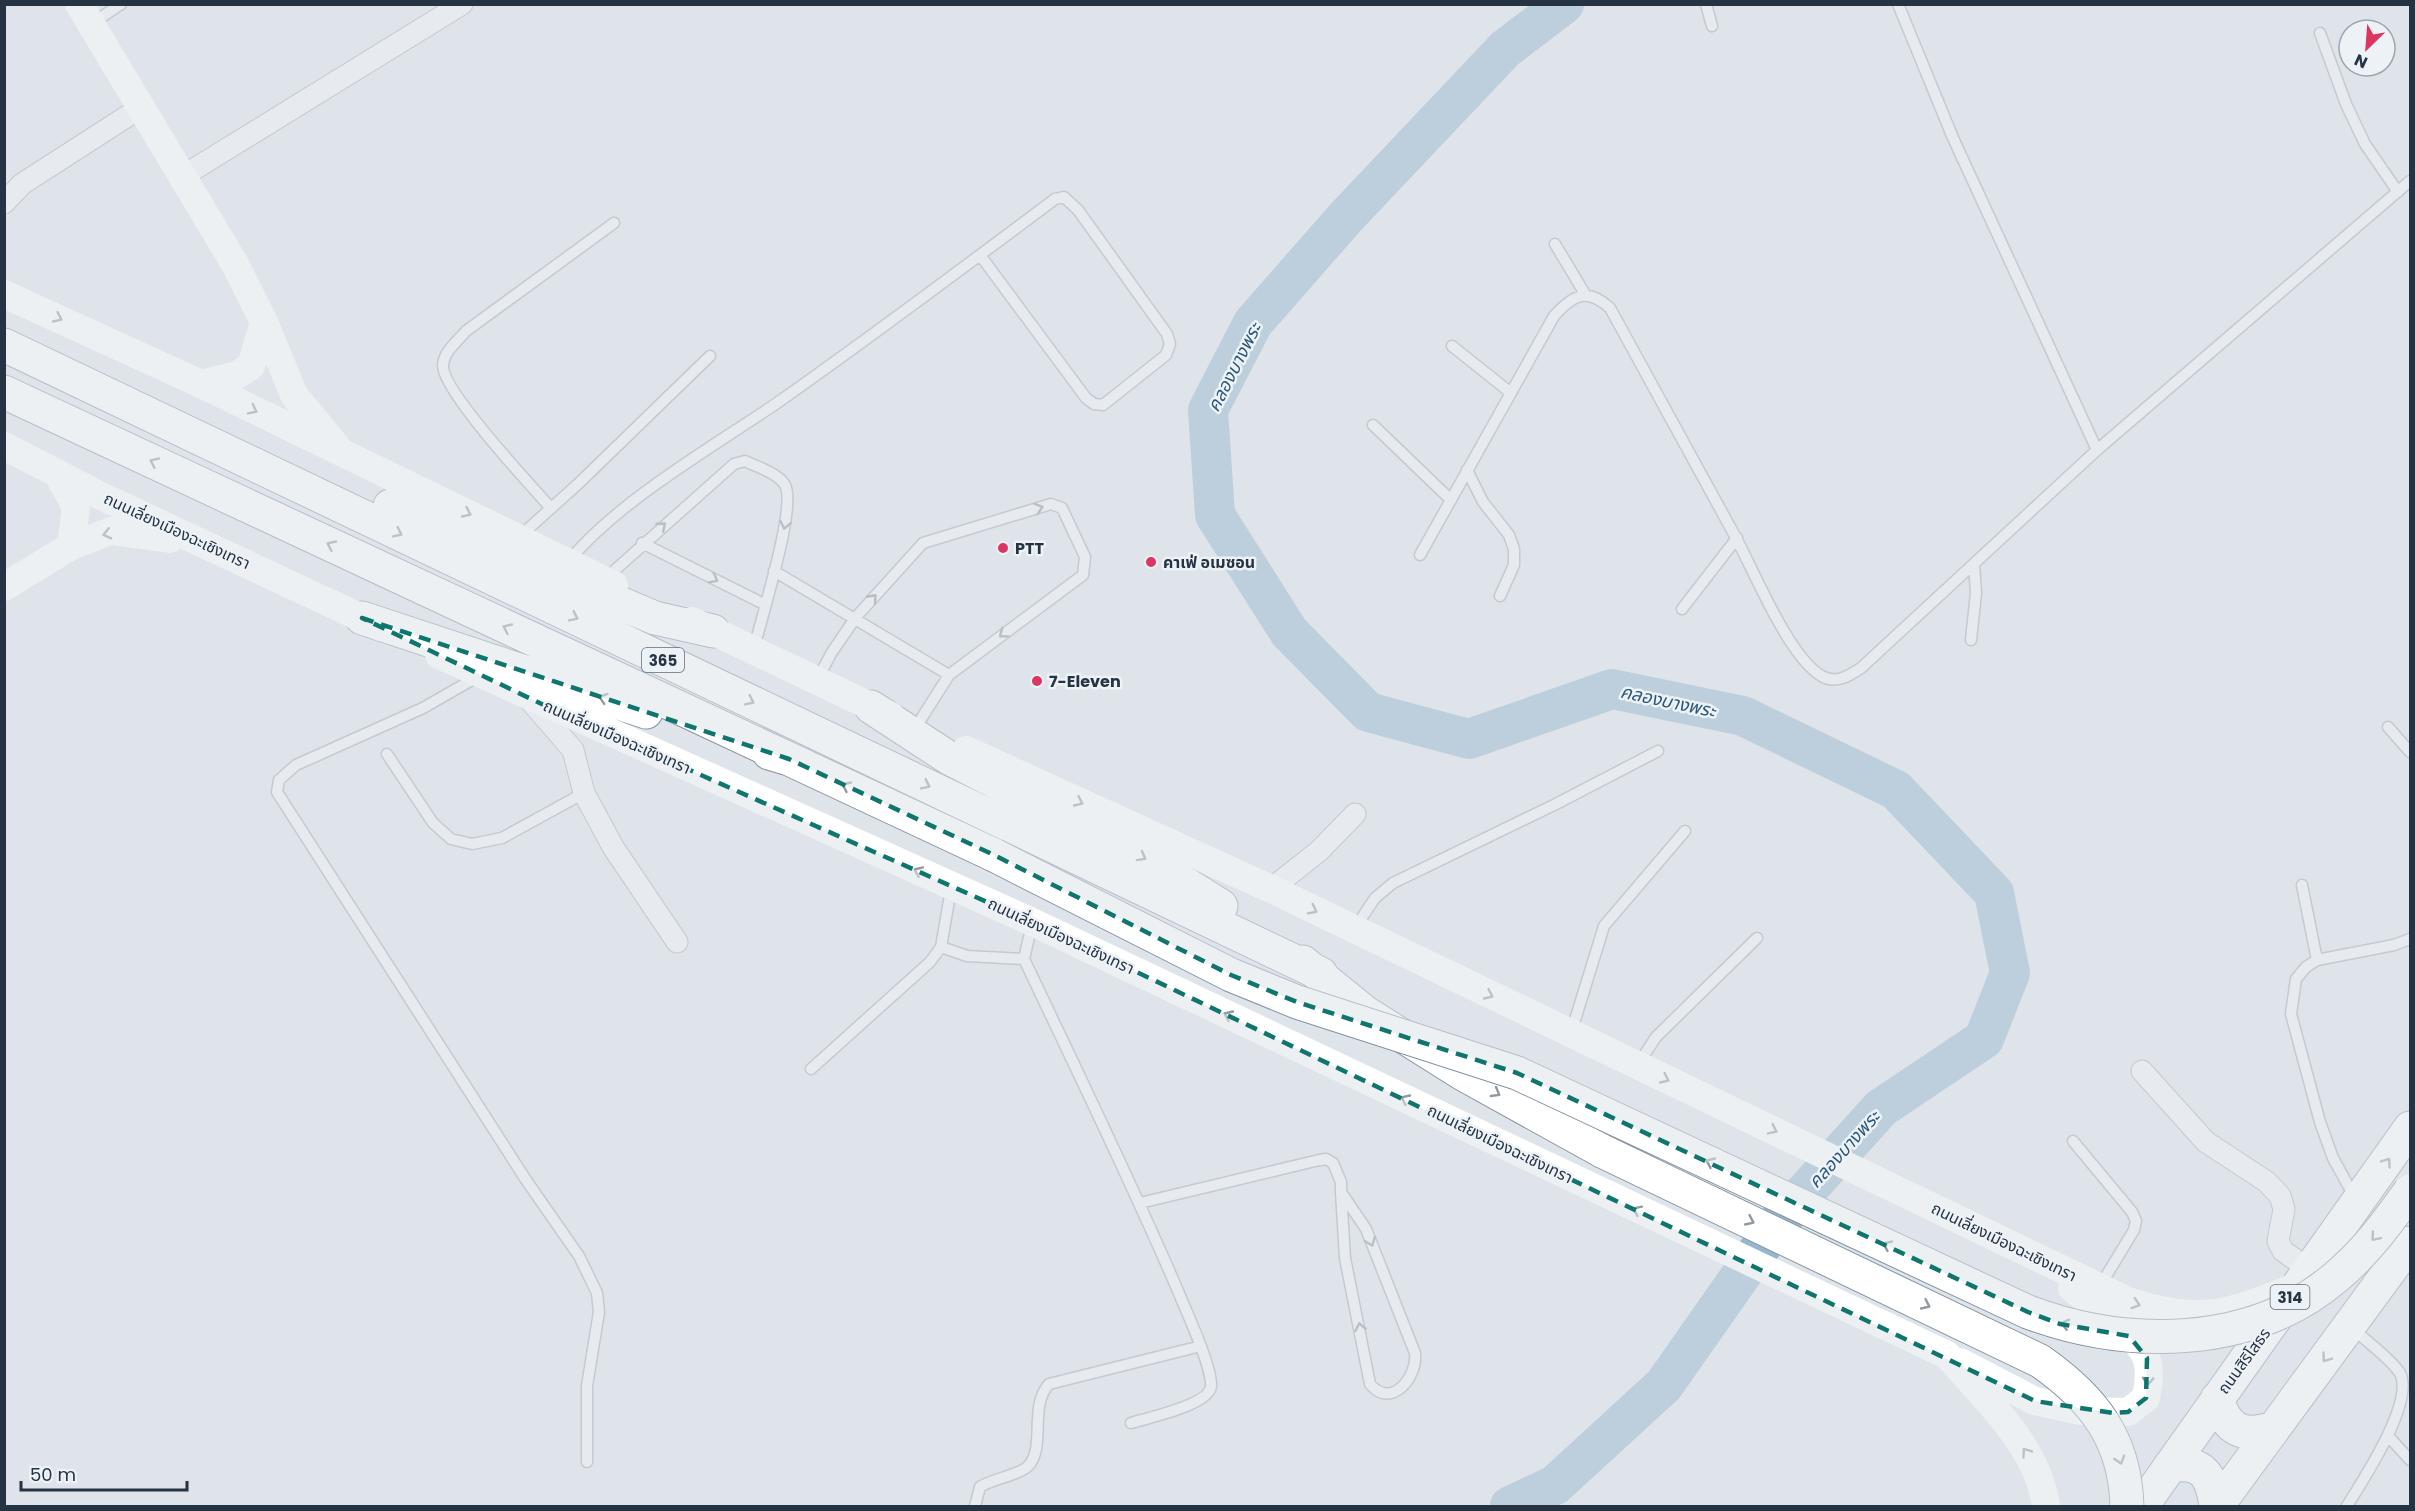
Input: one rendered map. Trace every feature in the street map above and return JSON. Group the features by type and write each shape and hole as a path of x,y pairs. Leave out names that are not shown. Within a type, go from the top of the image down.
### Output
{"highway":[{"path":"4,344 655,618 713,631"},
{"name":"365","path":"4,344 1321,974"},
{"name":"365","path":"4,392 789,759"},
{"path":"362,618 789,759 994,855 1231,975 1297,1002 1517,1073 2028,1312 2060,1324 2115,1335 2162,1336 2224,1330 2271,1315 2312,1294 2336,1277 2373,1241 2410,1191"},
{"path":"871,707 949,758 1145,858 1321,974 1366,1013 1463,1074 1602,1151 2040,1361 2067,1380 2100,1417 2121,1459 2127,1506"},
{"name":"ถนนสิริโสธร","path":"2142,1506 2410,1128"},
{"path":"2216,1506 2408,1252"},
{"path":"2217,1399 2226,1420 2239,1430 2257,1434 2274,1428"},
{"path":"2170,1466 2183,1464 2202,1471 2213,1484 2216,1506"}],"main road":[{"path":"85,14 236,266 264,322 294,395 344,455"},
{"path":"4,294 201,384 816,681"},
{"path":"201,384 237,375 251,366 264,322"},
{"name":"ถนนเลี่ยงเมืองฉะเชิงเทรา","path":"4,446 480,675 1032,922 1690,1236 1947,1355 2012,1433 2032,1461 2044,1493 2046,1506"},
{"path":"57,473 76,507 71,546"},
{"path":"4,587 71,546 111,531 143,533 176,540 283,580"},
{"name":"ถนนเลี่ยงเมืองฉะเชิงเทรา","path":"816,681 1271,889 1913,1197 2098,1289 2164,1313 2216,1314 2244,1308 2305,1278"},
{"path":"1947,1355 2035,1401 2080,1411 2128,1412 2146,1398 2149,1376 2147,1358 2134,1341 2102,1312 2026,1252"}],"street":[{"path":"183,176 462,4"},
{"path":"4,203 22,184 140,108"},
{"path":"525,695 573,750 584,793 612,847 676,942"},
{"path":"1271,889 1319,851 1355,814"},
{"path":"2142,1071 2206,1142 2226,1158 2267,1182 2280,1196 2284,1209 2278,1241 2283,1251 2305,1278"}],"lane":[{"path":"85,14 121,4"},
{"path":"1706,4 1712,26"},
{"path":"1898,4 1953,138 2097,450"},
{"path":"2320,33 2346,104 2365,144 2398,192"},
{"path":"1420,555 1554,316 1566,302 1586,294 1599,297 1610,308 1737,538 1776,615 1807,666 1822,677 1836,680 1848,677 1862,668 2097,450 2410,181"},
{"path":"568,562 590,536 659,484 854,349 1055,199 1064,197 1077,210 1167,334 1170,344 1166,355 1104,405 1094,404 1086,398 980,255"},
{"path":"551,508 500,450 458,396 445,377 442,365 446,354 466,331 614,223"},
{"path":"1555,244 1586,294"},
{"path":"1452,346 1511,393"},
{"path":"518,537 710,356"},
{"path":"1373,425 1451,500"},
{"path":"604,580 642,543 734,464 745,461 784,483 789,496 786,522 754,650"},
{"path":"1467,470 1483,502 1509,535 1514,549 1514,565 1500,596"},
{"path":"816,681 832,652 856,617 923,543 1051,504 1062,508 1085,557 1083,575 949,675 916,727"},
{"path":"1682,609 1737,538"},
{"path":"642,543 764,604"},
{"path":"1971,640 1976,593 1974,564"},
{"path":"774,571 856,617 949,675"},
{"path":"480,675 423,708 296,765 279,780 277,792 519,1170 579,1256 597,1293 599,1312 587,1386 587,1462"},
{"path":"2388,727 2410,752"},
{"path":"1353,930 1375,898 1393,883 1536,814 1658,750"},
{"path":"387,754 433,823 451,839 472,844 502,838 584,793"},
{"path":"1571,1033 1604,926 1685,831"},
{"path":"811,1069 915,977 941,947 951,885"},
{"path":"2302,885 2317,960"},
{"path":"1032,922 1024,959 1140,1203 1201,1346 1211,1386 1208,1394 1198,1402 1131,1423"},
{"path":"1637,1066 1656,1037 1757,938"},
{"path":"2358,1203 2333,1158 2291,1014 2296,979 2306,967 2317,960 2394,945 2410,939"},
{"path":"941,947 966,956 1024,959"},
{"path":"2073,1141 2132,1212 2136,1221 2134,1230 2098,1289"},
{"path":"1140,1203 1326,1160 1333,1163 1338,1170 1341,1192 1345,1258 1370,1384 1377,1393 1388,1395 1396,1393 1412,1375 1416,1366 1415,1353 1366,1229 1341,1192"},
{"path":"2347,1506 2389,1437 2405,1403 2406,1387 2401,1373 2350,1326"},
{"path":"975,1506 980,1487 993,1479 1026,1468 1031,1461 1035,1448 1039,1400 1049,1384 1201,1346"},
{"path":"2389,1437 2410,1460"}],"highlighted area":[{"path":"362,618 789,759 994,855 1231,975 1297,1002 1517,1073 2028,1312 2060,1324 2129,1336 2147,1358 2146,1398 2128,1412 2113,1413 2035,1401 1032,922 550,708"}],"waterway":[{"name":"คลองบางพระ","path":"1510,1506 1555,1485 1664,1385 1779,1221 1881,1108 1984,1039 2010,973 1994,893 1896,790 1743,716 1612,689 1469,739 1368,712 1289,632 1215,515 1208,410 1253,323 1346,217 1505,49 1564,4"}],"place":[{"name":"PTT","path":"1003,548"},
{"name":"คาเฟ่ อเมซอน","path":"1151,562"},
{"name":"7-Eleven","path":"1037,681"}]}
